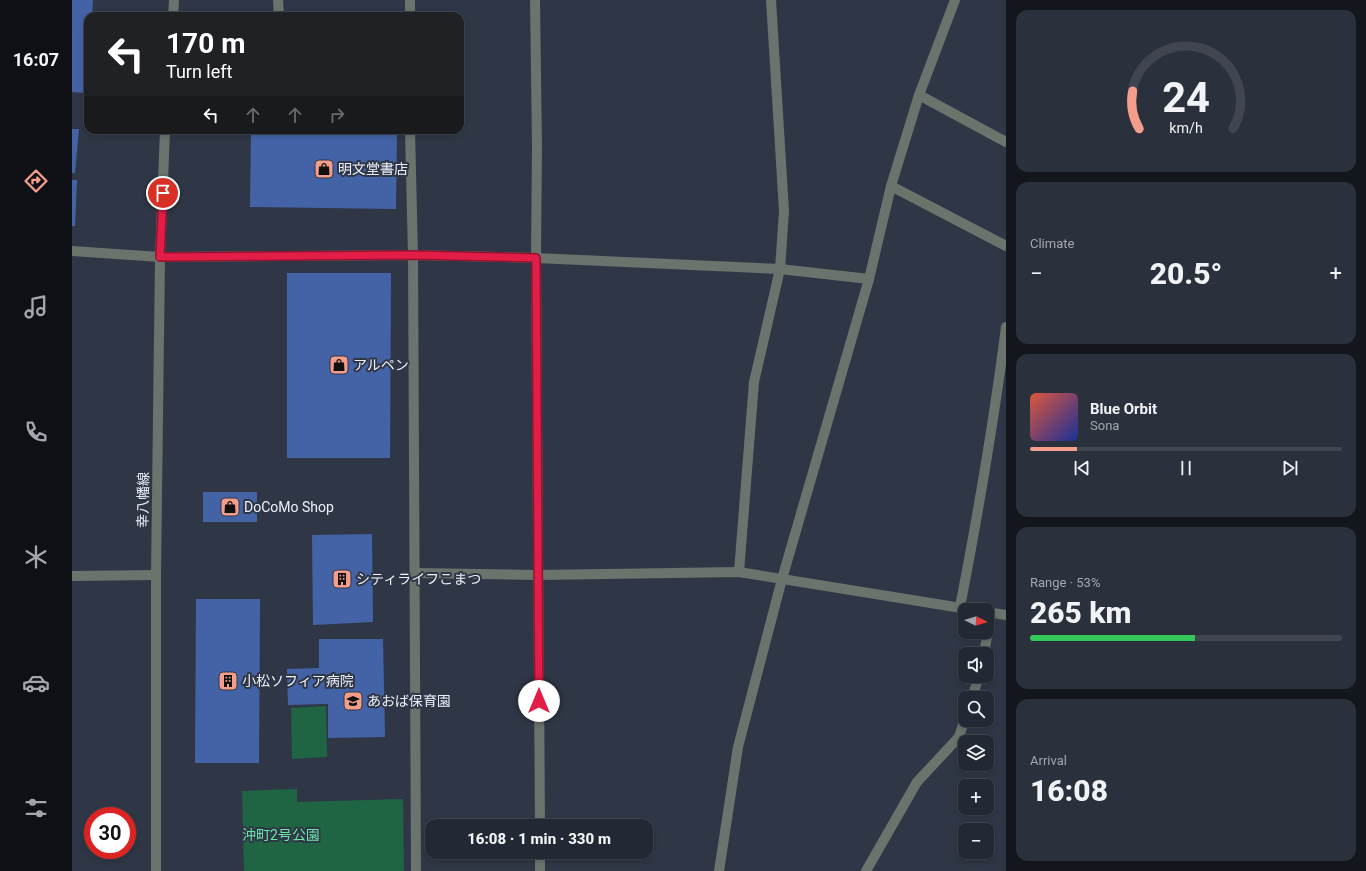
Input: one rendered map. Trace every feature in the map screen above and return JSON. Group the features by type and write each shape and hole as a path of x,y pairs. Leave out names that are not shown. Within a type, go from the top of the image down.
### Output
{"street":[{"path":"173,12 174,0"},
{"path":"278,0 278,12"},
{"path":"410,0 410,12"},
{"path":"535,0 540,819"},
{"path":"739,572 754,382 780,269 784,211 771,0"},
{"path":"719,871 738,747 782,579 869,279 891,186 919,95 955,0"},
{"path":"919,95 1006,142"},
{"name":"幸八幡線","path":"156,871 156,575 160,257 165,134"},
{"path":"410,134 413,255 416,871"},
{"path":"891,186 1006,246"},
{"path":"72,251 160,257 413,255 536,258 780,269 869,279"},
{"path":"961,603 998,395 1006,327"},
{"path":"415,573 538,575 739,572 958,608"},
{"path":"72,576 156,575"},
{"path":"994,614 1006,615"},
{"path":"866,871 917,782 959,737 962,727"},
{"path":"540,859 540,871"}],"green space":[{"path":"326,706 327,757 292,759 291,708"},
{"name":"沖町2号公園","path":"297,789 297,802 403,799 404,871 244,871 242,791"}],"building":[{"path":"72,0 93,0 92,12 84,12 84,93 72,92"},
{"path":"72,129 79,129 75,173 72,173"},
{"name":"明文堂書店","path":"251,134 397,134 396,209 250,207"},
{"path":"72,180 77,180 75,226 72,226"},
{"name":"アルペン","path":"287,273 391,273 390,458 287,458"},
{"name":"DoCoMo Shop","path":"203,492 257,492 257,522 203,522"},
{"name":"シティライフこまつ","path":"372,534 373,622 313,625 312,535"},
{"name":"小松ソフィア病院","path":"196,599 260,599 259,763 195,763"},
{"name":"あおば保育園","path":"319,639 383,639 385,737 328,738 328,704 288,705 287,669 319,668"}],"place":[{"name":"明文堂書店","path":"324,169"},
{"name":"アルペン","path":"339,365"},
{"name":"DoCoMo Shop","path":"230,507"},
{"name":"シティライフこまつ","path":"342,579"},
{"name":"小松ソフィア病院","path":"228,681"},
{"name":"あおば保育園","path":"353,701"}],"route":[{"path":"163,193 160,257 413,255 536,258 539,701"}]}
